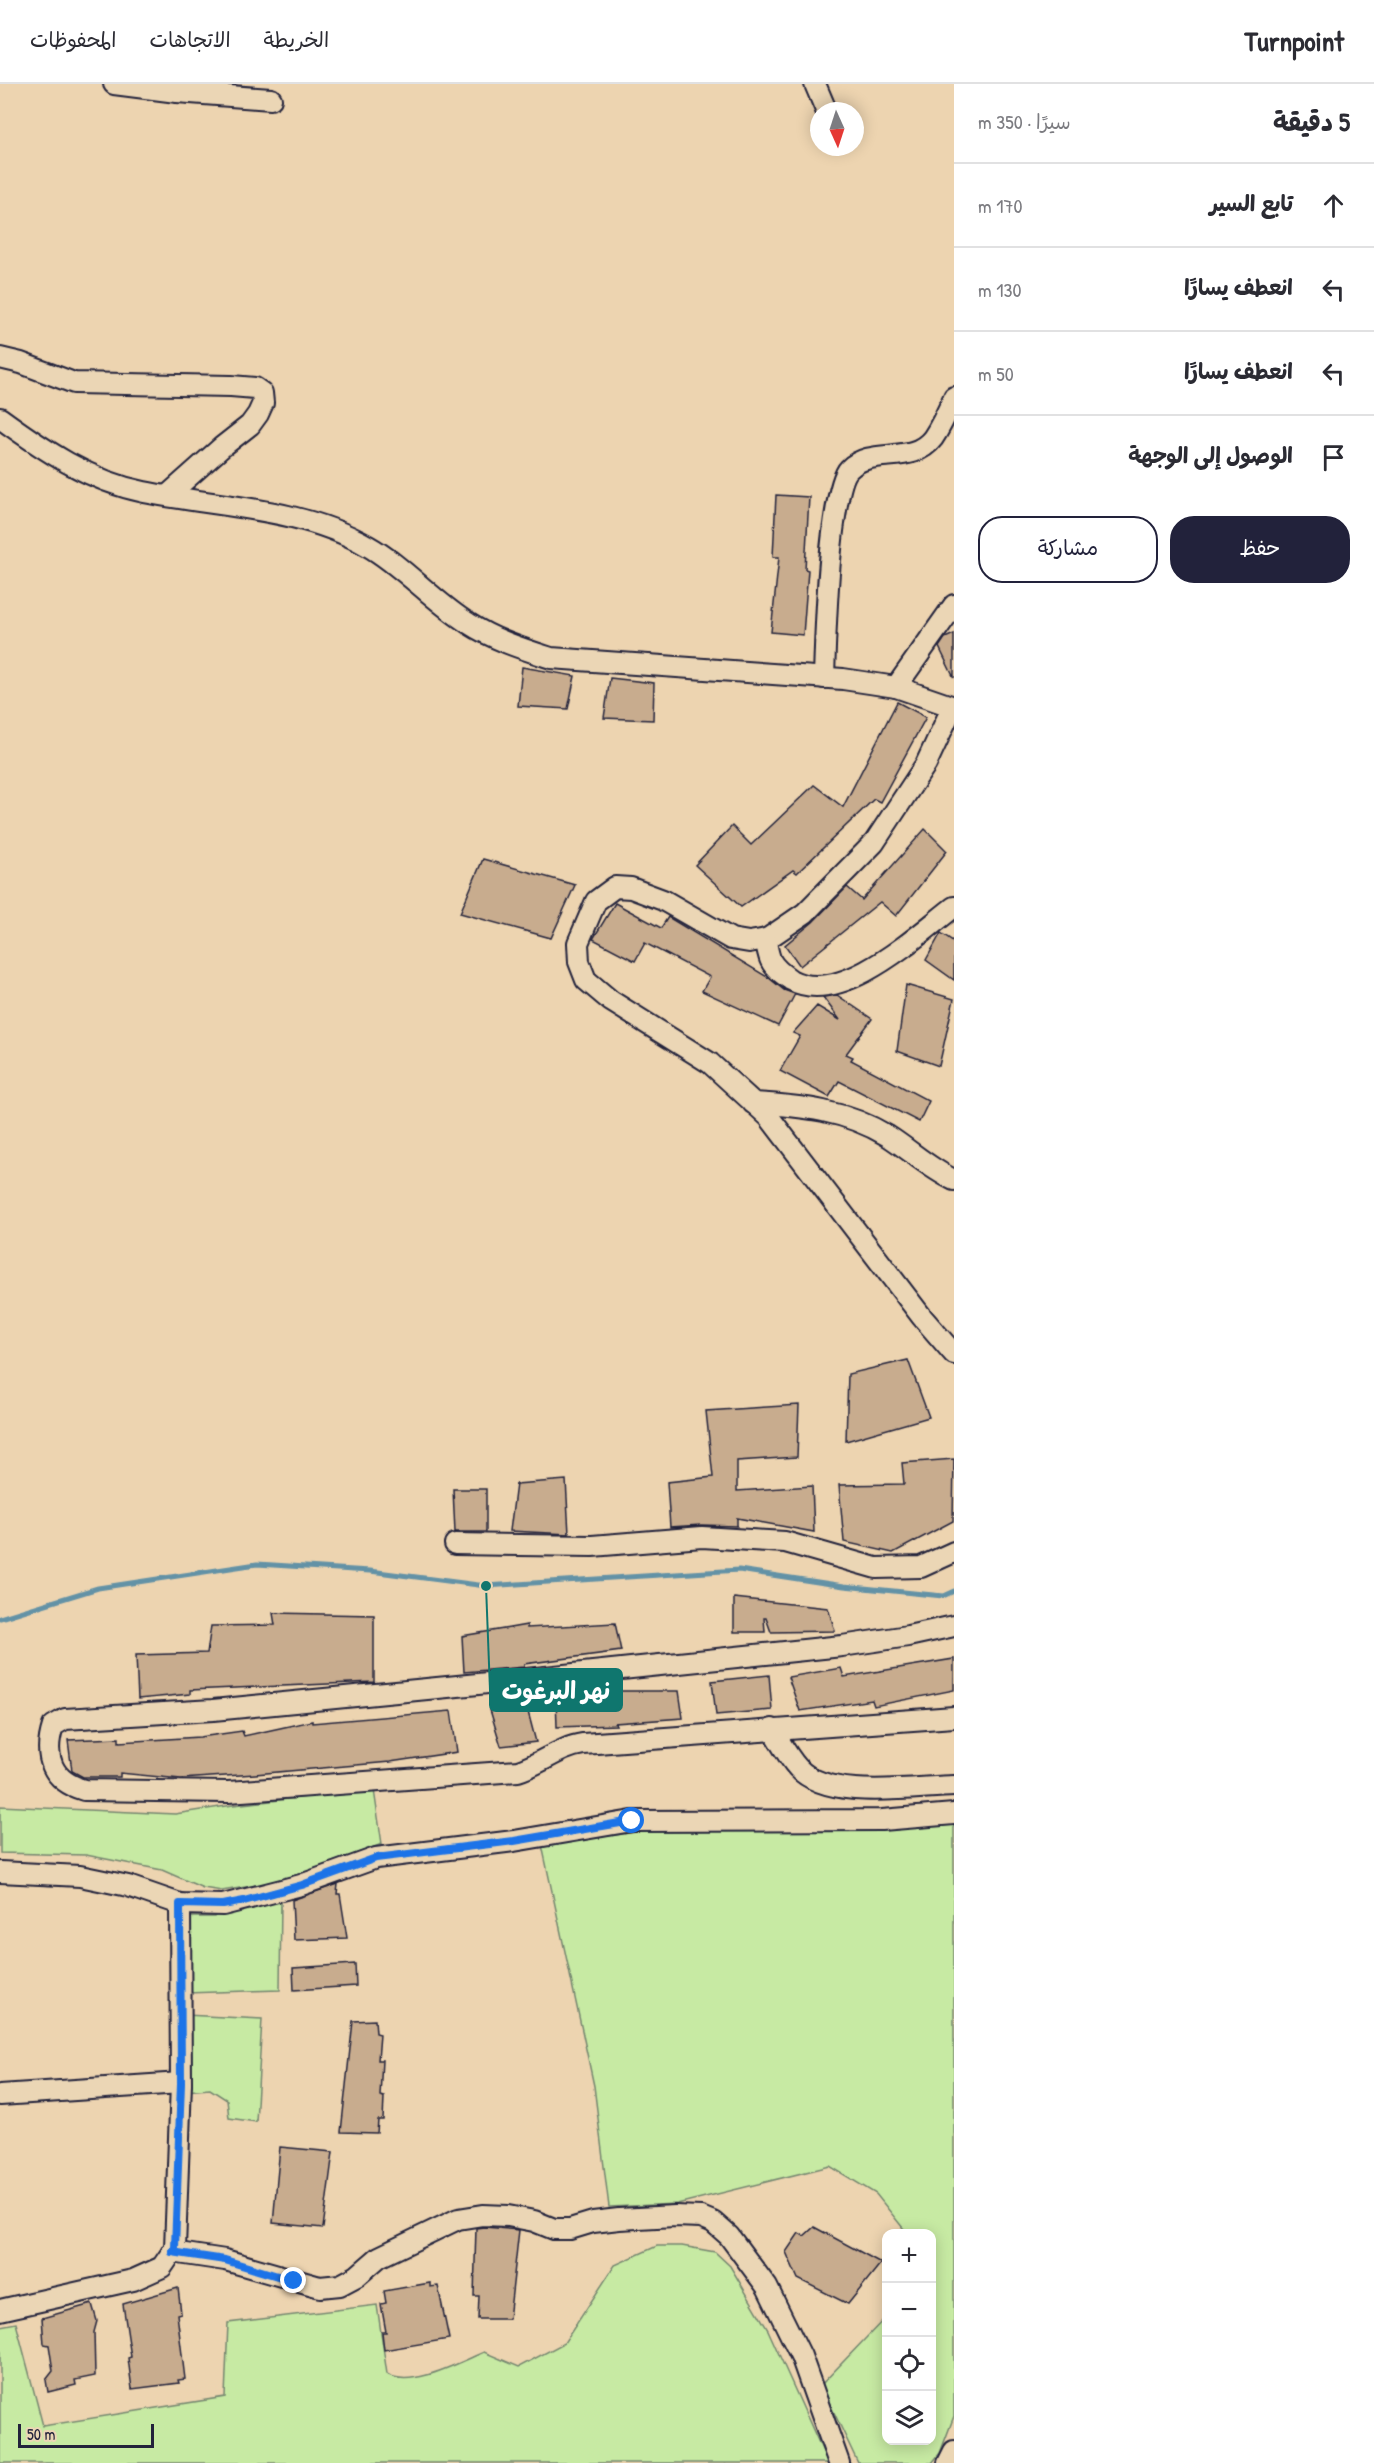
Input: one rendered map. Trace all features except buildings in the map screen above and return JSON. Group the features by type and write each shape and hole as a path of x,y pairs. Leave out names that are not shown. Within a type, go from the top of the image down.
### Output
{"street":[{"path":"114,84 177,92 271,99"},
{"path":"815,84 823,102"},
{"path":"0,358 21,363 74,383 231,386 255,388 262,393 263,403 250,425 168,495"},
{"path":"824,678 830,559 841,488 848,471 861,460 874,456 900,455 921,447 932,439 954,398"},
{"path":"0,418 47,452 90,475 142,492 212,501 283,515 314,523 346,536 368,546 468,623 511,645 551,658 824,678 896,687 953,706 926,764 874,843 805,913 765,939 749,942 731,939 663,900 631,888 615,887 596,901 578,943 579,962 586,980 611,1001 710,1063 770,1117 929,1325 954,1354"},
{"path":"896,687 954,605"},
{"path":"765,939 771,961 783,975 801,985 818,987 848,979 889,958 954,907"},
{"path":"753,1103 807,1107 836,1113 887,1136 954,1180"},
{"path":"929,1325 954,1333"},
{"path":"455,1544 592,1546 702,1537 785,1542 876,1568 921,1567 954,1552"},
{"path":"954,1626 842,1646 213,1710 65,1719 52,1726 49,1752 53,1767 62,1780 69,1786 84,1790 228,1792 518,1771 536,1766 574,1745 954,1717"},
{"path":"772,1729 797,1767 822,1783 838,1787 868,1789 954,1786"},
{"path":"0,1872 80,1876 128,1886 180,1904 223,1905 302,1885 376,1858 514,1841 632,1821 882,1820 954,1814"},
{"path":"0,2310 133,2280 162,2268 175,2248 181,2083 180,1904"},
{"path":"0,2095 181,2083"},
{"path":"172,2252 225,2260 320,2287 340,2285 357,2276 379,2257 458,2219 483,2215 508,2216 534,2221 554,2229 562,2229 619,2219 701,2217 713,2222 729,2236 767,2287 801,2356 839,2463"},
{"path":"948,2463 954,2451"}],"green space":[{"path":"374,1790 382,1844 286,1880 222,1891 203,1888 162,1870 86,1855 0,1853 0,1806 175,1814 233,1805"},
{"path":"954,1823 954,2416 940,2453 932,2463 858,2463 821,2385 882,2321 882,2445 936,2445 936,2229 904,2229 876,2194 830,2166 677,2204 609,2207 594,2086 542,1845 666,1828"},
{"path":"281,1899 280,1990 186,1993 188,1917 214,1917 225,1909"},
{"path":"185,2015 262,2019 256,2122 229,2118 227,2100 210,2089 185,2091"},
{"path":"657,2246 682,2246 715,2252 730,2266 768,2330 828,2463 0,2463 0,2326 16,2323 43,2426 225,2397 228,2323 377,2305 387,2374 397,2378 422,2376 484,2352 519,2367 564,2343 615,2265"}],"waterway":[{"path":"0,1618 98,1588 257,1564 370,1571 486,1586 739,1570 844,1586 943,1596 954,1591"}],"place":[{"name":"نهر البرغوت","path":"486,1586"}],"route":[{"path":"294,2281 225,2260 172,2252 175,2248 181,2083 180,1904 223,1905 244,1901 302,1885 376,1858 514,1841 632,1821"}]}
